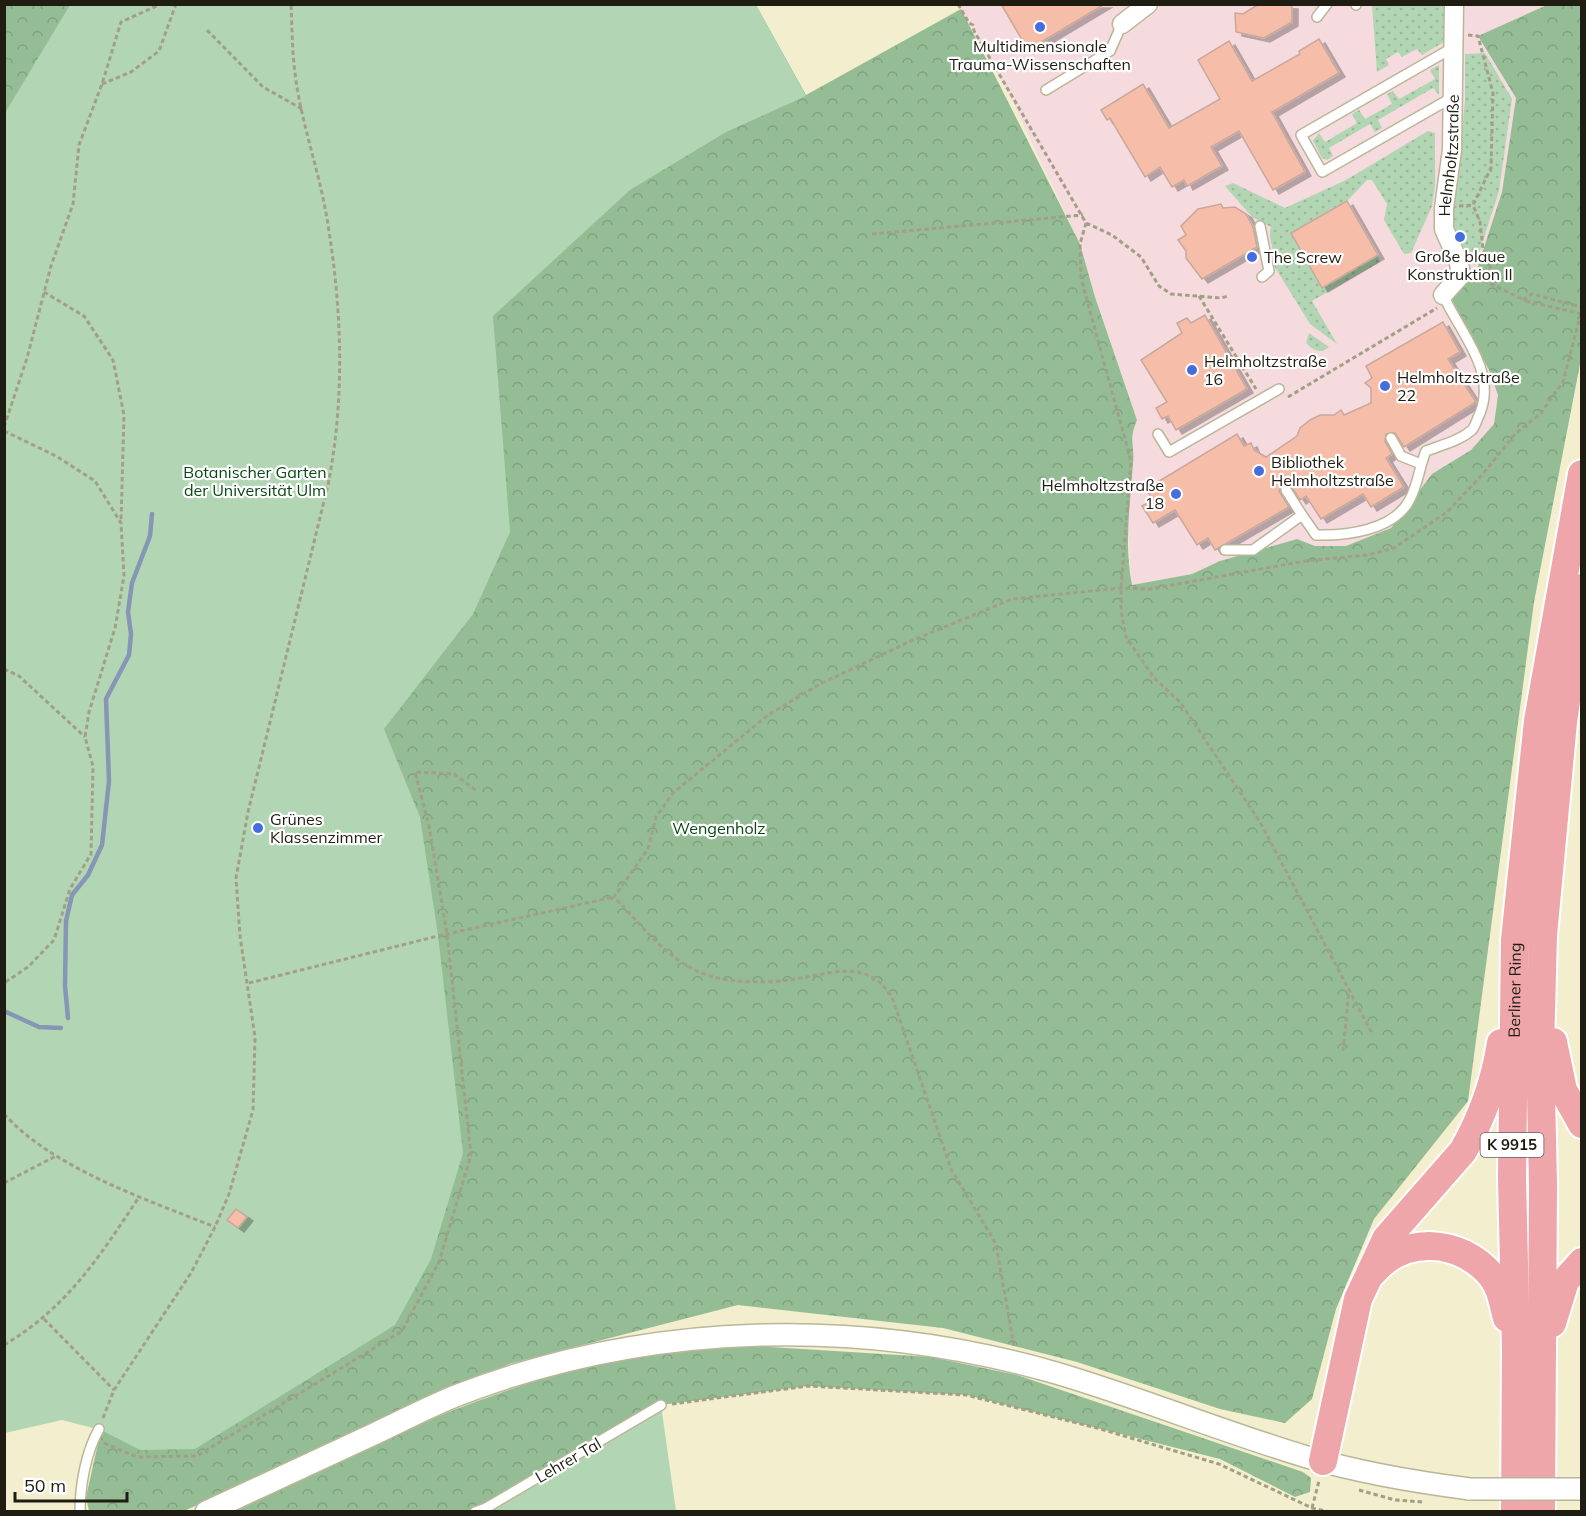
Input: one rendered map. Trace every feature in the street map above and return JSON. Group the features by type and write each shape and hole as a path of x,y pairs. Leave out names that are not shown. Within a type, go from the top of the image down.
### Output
{"highway":[{"name":"Berliner Ring","path":"1515,1512 1516,1350 1512,1178 1515,940 1538,721 1581,474"},
{"name":"Berliner Ring","path":"1541,1512 1543,1341 1540,1050 1543,935 1563,722 1581,588"},
{"path":"1543,935 1554,1059 1563,1090 1581,1124"},
{"path":"1318,1472 1358,1299 1386,1239 1463,1151 1480,1120 1498,1060 1515,940"},
{"path":"1368,1278 1389,1257 1415,1247 1433,1245 1469,1254 1491,1275 1500,1289 1516,1350"},
{"path":"1543,1341 1555,1318 1564,1281 1581,1262"}],"street":[{"path":"1122,24 1148,4"},
{"name":"Helmholtzstraße","path":"1454,4 1452,150 1444,208 1444,230 1459,263 1471,279"},
{"path":"1445,299 1471,279"},
{"path":"206,1512 458,1395 546,1367 669,1341 745,1334 824,1334 930,1345 1017,1362 1095,1385 1318,1472 1470,1489 1581,1489"}],"lane":[{"path":"1317,16 1327,4"},
{"path":"1046,90 1110,51 1122,24"},
{"path":"1454,47 1301,135 1322,172 1454,97"},
{"path":"1260,226 1269,271 1262,276"},
{"path":"1286,490 1316,535 1357,533 1401,514 1410,499 1426,451 1462,437 1474,427 1483,405 1484,377 1477,356 1445,299"},
{"path":"1158,434 1169,452 1275,391"},
{"path":"1391,438 1401,456 1421,464"},
{"path":"1225,550 1253,550 1302,515"},
{"name":"Lehrer Tal","path":"475,1512 486,1508 661,1405"},
{"path":"80,1512 80,1497 94,1438 99,1429"}],"path":[{"path":"121,523 95,481 56,456 4,429 27,358 44,292 73,204 80,144 121,22 160,4"},
{"path":"102,84 131,72 159,51 177,4"},
{"path":"99,1429 114,1389 191,1273 215,1227 229,1194 253,1110 255,1037 249,983 240,936 236,878 248,812 337,440 340,380 336,289 328,224 294,64 291,4"},
{"path":"958,4 969,23 974,25 974,31 1007,90 1086,223 1080,244 1081,278 1131,461 1121,588 1121,610 1130,644 1154,678 1180,702 1260,822 1372,1035"},
{"path":"207,30 263,87 302,109"},
{"path":"1478,36 1493,93 1491,168 1473,205 1480,222 1483,249 1498,286"},
{"path":"872,234 1083,215"},
{"path":"1086,223 1112,235 1141,257 1158,286 1171,294 1228,296"},
{"path":"1471,279 1498,286 1525,300 1581,314"},
{"path":"4,983 28,967 54,940 70,889 91,854 93,766 85,737 89,712 115,628 124,576 121,523 124,415 113,360 84,316 44,292"},
{"path":"249,983 447,934 614,897 648,849 656,817 673,793 768,715 841,674 1012,599 1121,588 1159,588 1305,561 1367,555 1394,548 1447,512 1482,475 1515,434 1540,414 1563,382 1581,308 1532,294 1525,300"},
{"path":"1199,296 1259,394 1275,391 1276,404 1339,369 1445,299"},
{"path":"4,669 20,676 85,737"},
{"path":"94,1438 137,1457 197,1456 402,1331 439,1262 471,1155 447,934 429,825 415,772 454,774 478,792"},
{"path":"614,897 657,944 684,966 710,976 742,981 787,981 854,970 884,983 892,997 951,1169 996,1244 1017,1362"},
{"path":"1343,1051 1349,988"},
{"path":"4,1114 36,1144 139,1197 215,1227"},
{"path":"4,1183 57,1155"},
{"path":"4,1345 44,1319 87,1274 139,1197"},
{"path":"44,1319 114,1389"},
{"path":"661,1405 808,1386 966,1395 1097,1428 1219,1464 1312,1508 1330,1512"},
{"path":"1312,1508 1318,1472"}],"shaded area":[{"path":"958,5 1547,5 1478,36 1516,98 1502,192 1477,269 1448,293 1489,370 1498,395 1494,424 1471,450 1432,474 1391,528 1346,546 1315,546 1297,539 1220,561 1192,574 1131,585 1128,520 1133,461 1130,436 1137,419 1095,297 1080,244 1007,90"}],"green space":[{"path":"4,5 158,5 4,292"},
{"name":"Botanischer Garten der Universität Ulm","path":"70,5 756,5 806,96 726,132 630,190 493,316 510,532 473,614 384,729 420,817 438,935 463,1153 431,1259 395,1325 195,1449 140,1450 101,1430 62,1420 5,1433 5,113"},
{"name":"Wengenholz","path":"756,5 806,95 961,9 1080,244 1095,297 1137,420 1132,438 1133,457 1128,525 1128,555 1132,585 1192,574 1220,561 1297,539 1315,546 1346,546 1391,528 1432,474 1471,450 1494,424 1498,395 1489,370 1448,292 1477,269 1502,192 1516,98 1478,36 1547,5 1581,5 1581,359 1534,602 1468,1101 1374,1219 1336,1309 1312,1399 1285,1423 1220,1409 1077,1362 943,1328 738,1305 509,1364 184,1511 89,1511 86,1497 101,1430 107,191"},
{"path":"1372,5 1445,5 1447,40 1422,55 1417,49 1402,57 1398,52 1386,59 1389,65 1377,72"},
{"path":"1485,53 1512,99 1499,191 1475,266 1456,235 1453,220 1465,100 1465,54"},
{"path":"1439,65 1439,95 1433,88 1378,120 1382,128 1375,132 1370,124 1329,148 1333,156 1327,160 1322,158 1313,141 1319,133 1325,142 1357,123 1352,114 1359,110 1365,119 1392,104 1387,94 1393,91 1399,99 1435,79 1430,70"},
{"path":"1428,131 1435,133 1435,186 1432,206 1411,253 1404,254 1384,220 1387,204 1372,180 1367,180 1347,201 1291,233 1322,287 1378,255 1380,262 1312,301 1337,344 1310,324 1273,264 1271,227 1252,217 1225,186 1233,183 1285,208 1346,180"},
{"path":"1309,333 1329,347 1320,351 1312,348 1306,343"},
{"path":"740,1345 931,1357 1017,1375 1303,1472 1311,1478 1310,1492 1295,1497 1220,1459 967,1395 808,1386 661,1405 475,1511 235,1512 391,1436 499,1393 554,1375 667,1349"},
{"path":"661,1405 676,1511 475,1512"}],"building":[{"name":"Multidimensionale Trauma-Wissenschaften","path":"1001,4 1105,4 1028,50"},
{"path":"1259,4 1292,5 1292,22 1264,38 1236,32 1235,13 1243,14"},
{"path":"1319,39 1339,73 1272,112 1305,172 1273,190 1239,131 1211,147 1222,166 1187,186 1184,180 1172,187 1160,167 1145,177 1110,118 1107,120 1101,110 1143,84 1169,128 1220,99 1198,60 1229,41 1252,81 1300,54 1299,51"},
{"path":"1347,201 1378,255 1322,288 1291,233"},
{"path":"1221,204 1223,208 1235,207 1246,214 1253,227 1257,247 1202,279 1186,258 1186,251 1178,240 1186,235 1181,226 1198,209"},
{"name":"Helmholtzstraße 16","path":"1205,315 1247,389 1176,430 1168,416 1162,419 1156,408 1167,402 1141,360 1182,333 1177,323 1187,318 1191,323"},
{"path":"1443,322 1460,352 1448,359 1476,402 1404,447 1395,433 1386,434 1385,441 1392,454 1386,458 1404,487 1371,507 1363,494 1321,519 1306,496 1300,500 1290,484 1283,484 1279,491 1289,507 1215,550 1208,538 1197,545 1175,510 1153,523 1142,506 1153,500 1146,489 1237,434 1244,446 1251,443 1254,450 1266,457 1297,436 1300,428 1310,420 1320,415 1334,415 1341,410 1344,415 1371,403 1371,388 1365,383 1372,378 1366,366"},
{"path":"236,1209 247,1217 238,1228 227,1220"}],"waterway":[{"path":"68,1018 65,986 66,921 72,895 88,875 102,845 109,781 106,699 129,655 131,634 128,612 132,583 150,536 152,514"},
{"path":"4,1011 39,1027 61,1028"}],"place":[{"name":"Multidimensionale Trauma-Wissenschaften","path":"1040,27"},
{"name":"Große blaue Konstruktion II","path":"1460,237"},
{"name":"The Screw","path":"1252,257"},
{"name":"Helmholtzstraße 16","path":"1192,370"},
{"name":"Helmholtzstraße 22","path":"1385,386"},
{"name":"Bibliothek Helmholtzstraße","path":"1259,471"},
{"name":"Helmholtzstraße 18","path":"1176,494"},
{"name":"Grünes Klassenzimmer","path":"258,828"}]}
